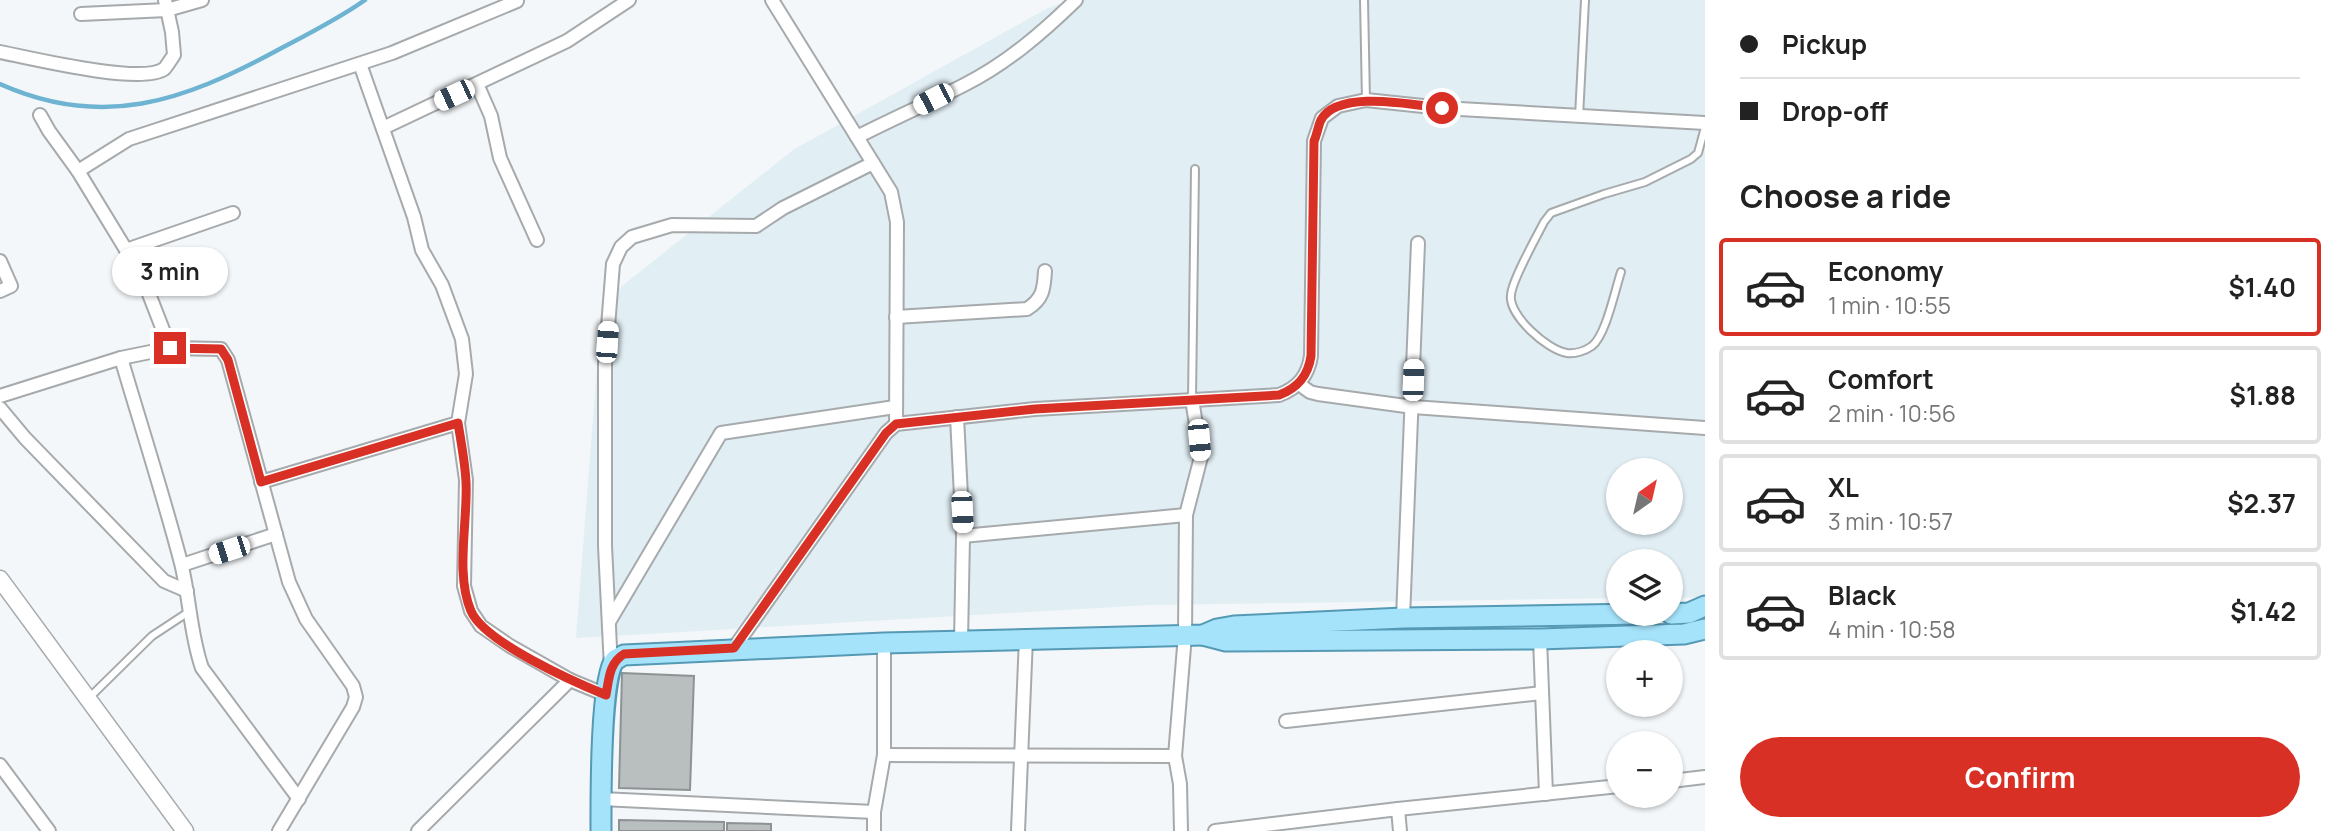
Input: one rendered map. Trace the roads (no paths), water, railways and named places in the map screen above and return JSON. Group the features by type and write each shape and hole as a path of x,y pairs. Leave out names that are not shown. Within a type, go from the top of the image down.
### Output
{"main road":[{"path":"3,590 89,699 185,831"},
{"path":"1683,613 1705,606"},
{"path":"1194,635 1234,626 1403,618 1606,615"},
{"path":"601,831 606,695 617,661 734,648 1026,638 1194,635 1234,642 1539,639 1684,634 1705,629"}],"street":[{"path":"81,14 202,0"},
{"path":"383,128 567,41 629,0"},
{"path":"772,0 891,192 897,222 896,424"},
{"path":"857,137 965,85 997,65 1042,33 1076,0"},
{"path":"78,171 129,139 392,53 517,1"},
{"path":"0,52 105,71 145,73 163,69 174,55 166,5"},
{"path":"360,64 414,217 422,250 442,285 462,339 466,374 458,423 466,480 464,586 471,611 481,626 510,646 570,680 606,695"},
{"path":"477,85 491,116 500,159 537,240"},
{"path":"734,648 886,433 896,424 1035,409 1279,395 1299,384 1309,367 1311,356 1314,141 1322,118 1338,106 1366,100 1705,125"},
{"path":"40,115 78,171 142,276 170,348"},
{"path":"617,661 609,622 605,547 605,364 613,264 621,247 632,237 672,225 756,226 783,208 873,163"},
{"path":"126,250 233,213"},
{"path":"1403,618 1418,243"},
{"path":"0,261 11,286 0,291"},
{"path":"896,317 1027,309 1037,303 1042,295 1045,271"},
{"path":"0,396 121,358 170,348 221,349 228,360 289,582 306,619 353,686 356,696 354,707 279,831"},
{"path":"121,358 182,565 191,610 194,645 202,668 299,799"},
{"path":"1299,384 1318,394 1413,407 1705,428"},
{"path":"1181,831 1181,795 1175,756 1194,635 1186,515 1201,457 1192,399"},
{"path":"609,622 721,433 895,407"},
{"path":"0,408 25,438 164,581 187,591"},
{"path":"957,417 963,536 961,641"},
{"path":"261,482 458,423"},
{"path":"963,536 1186,515"},
{"path":"182,565 276,534"},
{"path":"1017,831 1026,638"},
{"path":"1539,639 1546,794"},
{"path":"874,831 874,812 884,755 884,643"},
{"path":"418,831 570,680"},
{"path":"1286,721 1542,693"},
{"path":"884,755 1175,756"},
{"path":"0,765 49,831"},
{"path":"1683,779 1705,777"},
{"path":"1216,831 1294,827 1398,809 1606,787"},
{"path":"601,799 874,812"},
{"path":"1398,809 1400,831"}],"lane":[{"path":"1364,0 1366,100"},
{"path":"1579,117 1585,0"},
{"path":"1621,272 1601,334 1594,345 1579,353 1565,353 1545,342 1520,320 1511,306 1511,293 1544,222 1551,213 1645,182 1691,159 1698,152 1705,125"},
{"path":"1192,399 1195,169"},
{"path":"89,699 152,636 191,610"}],"waterway":[{"path":"0,84 38,98 74,105 108,107 142,104 175,96 242,69 365,0"}]}
